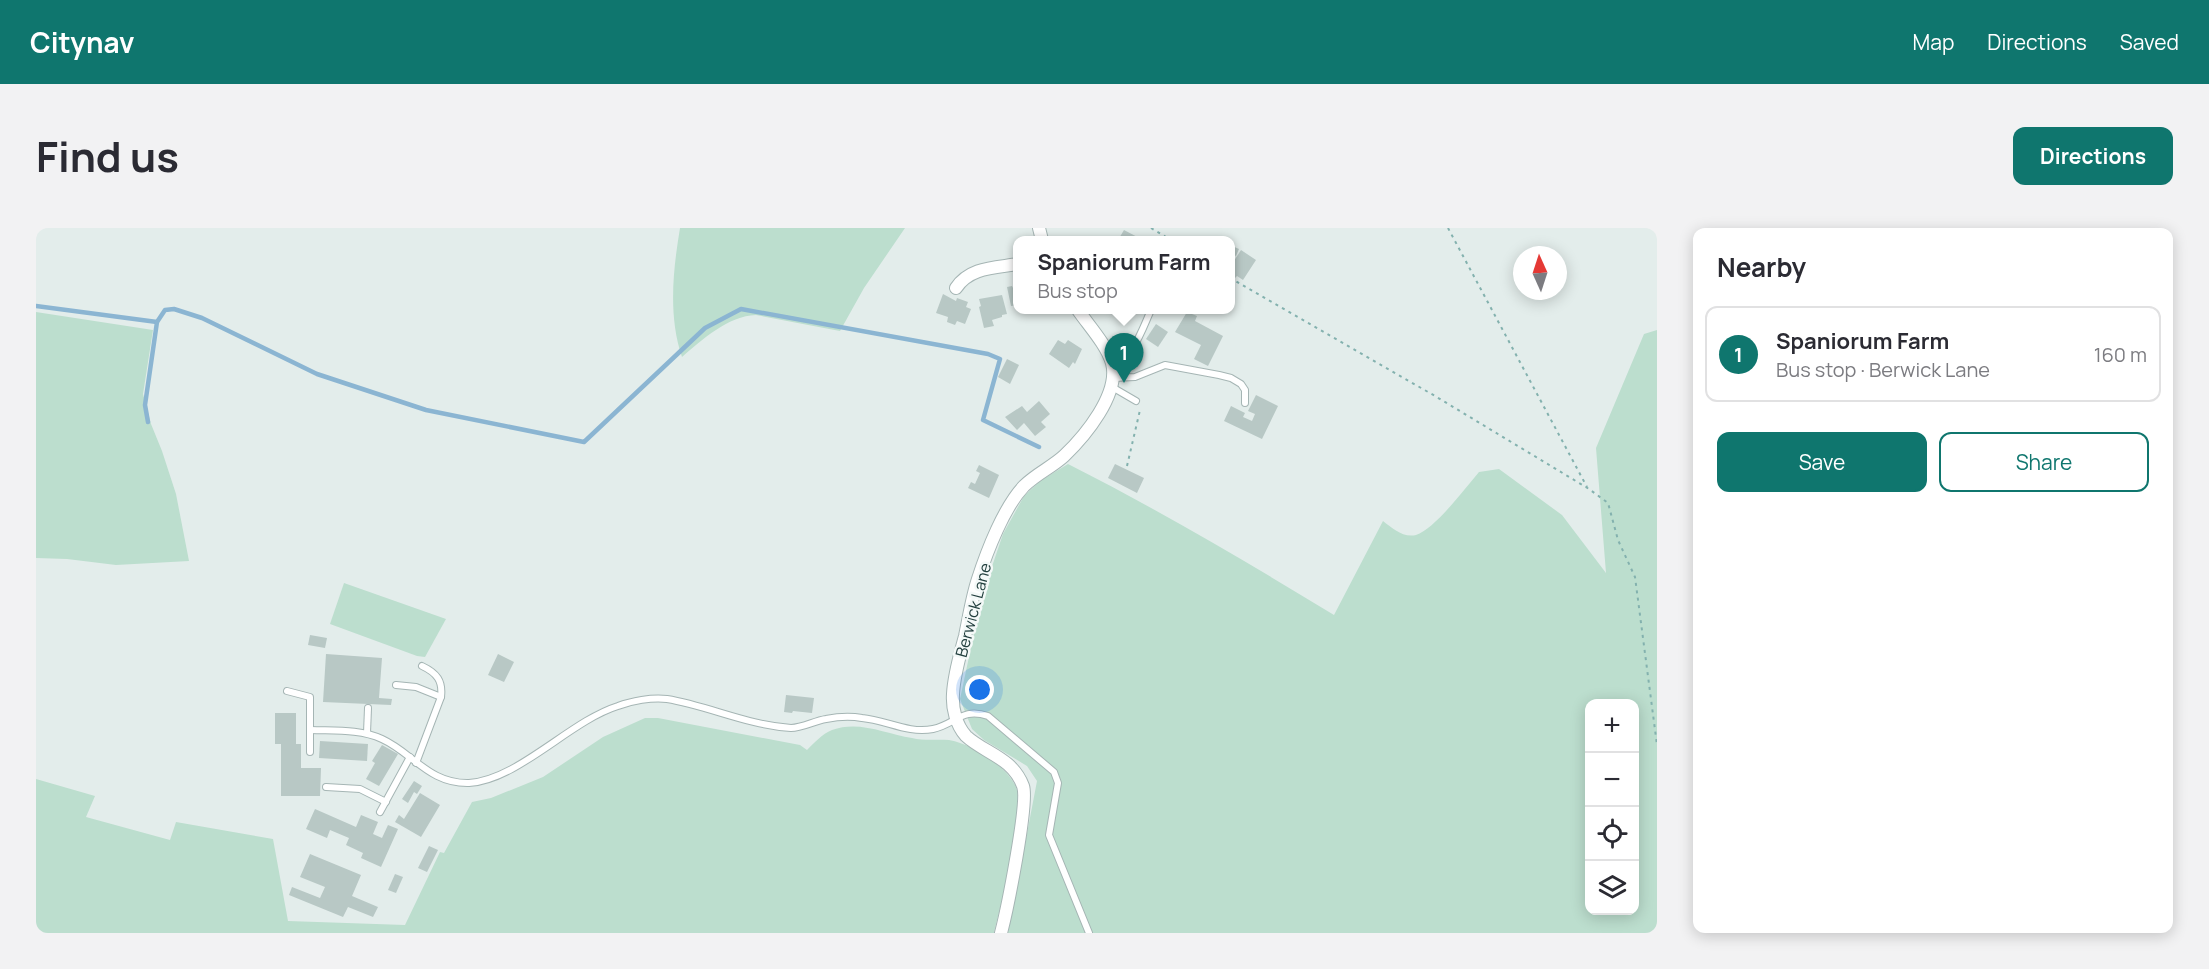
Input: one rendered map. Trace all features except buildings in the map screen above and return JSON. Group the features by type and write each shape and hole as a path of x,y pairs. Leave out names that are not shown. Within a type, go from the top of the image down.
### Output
{"street":[{"path":"956,288 965,277 974,272 1013,265"},
{"path":"1081,314 1108,352 1112,364 1113,382"},
{"name":"Berwick Lane","path":"957,719 953,706 954,681 978,579 1005,513 1024,486 1063,457 1079,439 1092,423 1113,382"},
{"path":"957,719 967,736 1007,763 1024,788 1022,824 1001,933"}],"lane":[{"path":"1112,364 1120,362 1134,345 1149,314"},
{"path":"1113,382 1135,377 1165,365 1231,378 1245,390 1245,403"},
{"path":"1113,382 1136,402"},
{"path":"416,763 441,698 442,689 437,675 422,666"},
{"path":"396,685 416,687 441,698"},
{"path":"287,691 310,697 310,752"},
{"path":"310,730 367,733 397,747 425,771 454,781 470,783 508,771 592,718 617,706 645,700 665,699 742,721 793,728 827,719 862,718 904,729 931,730 976,712 988,716 1054,772 1058,783 1049,835 1089,933"},
{"path":"367,733 368,708"},
{"path":"380,812 410,757"},
{"path":"326,787 360,789 386,802"}],"path":[{"path":"1151,228 1164,236"},
{"path":"1448,228 1588,489"},
{"path":"1235,281 1435,396 1608,503 1618,540 1635,577 1657,745"},
{"path":"1127,466 1141,405 1136,402"}],"green space":[{"path":"680,228 905,228 864,288 840,331 756,315 746,316 716,330 682,357 673,309 675,260"},
{"path":"36,312 153,330 143,394 151,424 176,494 189,561 116,565 36,558"},
{"path":"1657,330 1657,933 1008,933 1037,781 1027,766 984,740 972,729 960,699 982,596 1003,534 1024,496 1040,481 1068,464 1202,537 1334,615 1383,521 1402,534 1411,536 1424,531 1441,516 1479,472 1499,469 1562,515 1606,573 1596,448 1644,334"},
{"path":"344,583 446,619 425,657 330,624"},
{"path":"645,718 658,718 800,745 807,750 832,730 852,726 917,739 949,740 977,750 1010,777 1015,785 1018,798 1016,835 994,933 36,933 36,779 95,796 86,817 170,840 176,822 273,839 288,921 405,925 440,852 444,853 472,802 491,798 543,777 603,737"}],"waterway":[{"path":"36,306 157,322"},
{"path":"148,422 145,405 157,322 165,310 174,309 202,318 317,374 426,410 584,442 705,328 741,309 988,354 1000,359 983,420 1039,447"}],"place":[{"name":"Spaniorum Farm","path":"1124,383"}]}
